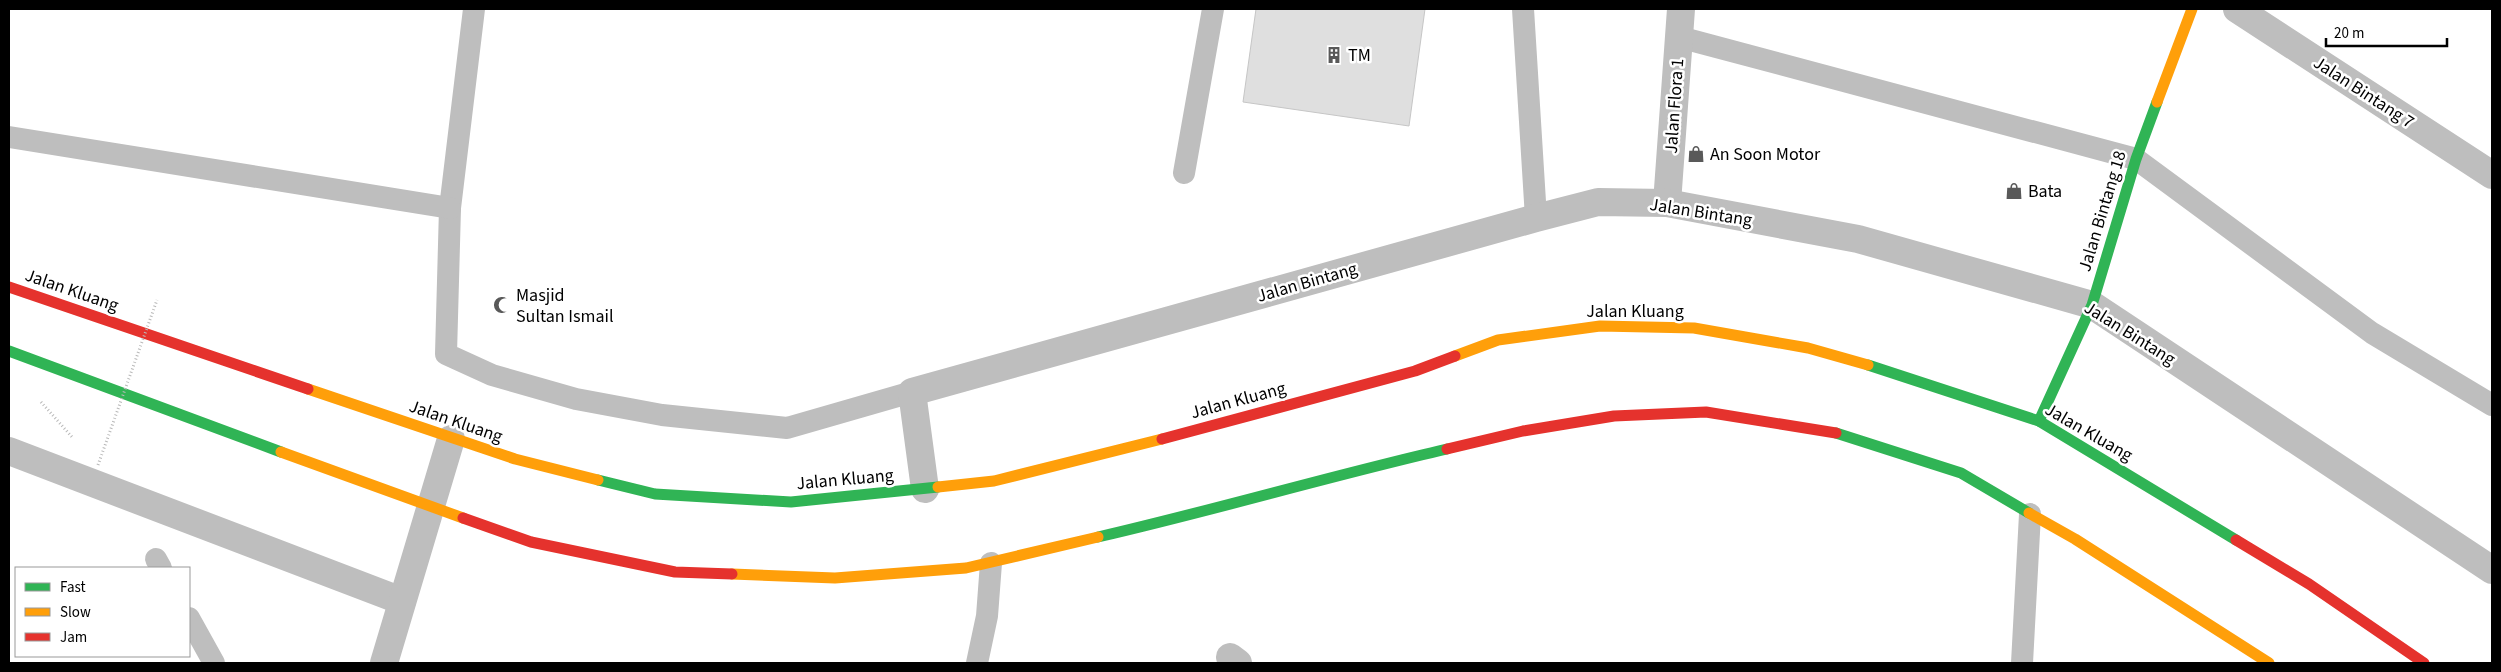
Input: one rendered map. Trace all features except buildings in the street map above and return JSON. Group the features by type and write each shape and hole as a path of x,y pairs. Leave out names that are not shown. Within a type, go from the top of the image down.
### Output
{"main road":[{"name":"Jalan Bintang 18","path":"2039,421 2092,305 2136,159 2192,9"},
{"name":"Jalan Kluang","path":"9,287 333,396 515,460 655,494 790,502 925,490 994,481 1117,451 1415,371 1498,340 1600,326 1694,328 1808,348 1897,373 2039,421 2309,584 2424,663"},
{"path":"9,351 430,507 530,542 675,572 835,578 966,568 1178,519 1370,467 1524,431 1614,416 1706,412 1838,433 1961,473 2075,539 2269,663"}],"street":[{"name":"Jalan Flora 1","path":"1667,203 1681,9"},
{"name":"Jalan Bintang 7","path":"2237,9 2492,175"},
{"name":"Jalan Bintang","path":"912,392 1598,202 1667,203 1858,240 2092,305 2492,570"},
{"path":"912,392 925,490"},
{"path":"384,663 451,439"},
{"path":"9,451 402,601"}],"lane":[{"path":"474,9 450,208 446,354 492,375 576,399 662,415 787,428 912,392"},
{"path":"1184,173 1213,9"},
{"path":"1523,9 1536,218"},
{"path":"1679,37 2136,159 2372,333 2492,405"},
{"path":"9,137 450,208"},
{"path":"2022,663 2030,514"},
{"path":"976,663 987,616 991,562"},
{"path":"190,620 214,663"}],"path":[{"path":"98,465 157,300"}],"traffic: fast":[{"path":"2039,421 2092,305 2136,159 2157,102"},
{"path":"9,351 281,452"},
{"path":"1868,365 2039,421 2236,540"},
{"path":"1836,433 1961,473 2029,513"},
{"path":"1098,537 1447,449"},
{"path":"598,480 655,494 791,502 938,487"}],"traffic: slow":[{"path":"2157,102 2192,9"},
{"path":"1455,356 1498,340 1600,326 1694,328 1808,348 1868,365"},
{"path":"308,389 515,459 598,480"},
{"path":"938,487 994,481 1162,439"},
{"path":"281,452 463,518"},
{"path":"2029,513 2075,539 2269,663"},
{"path":"732,574 835,578 966,568 1098,537"}],"traffic: jam":[{"path":"9,287 308,389"},
{"path":"1162,439 1415,371 1455,356"},
{"path":"1447,449 1523,431 1614,416 1706,412 1836,433"},
{"path":"463,518 531,542 675,572 732,574"},
{"path":"2236,540 2309,584 2424,663"}],"place":[{"name":"TM","path":"1334,55"},
{"name":"An Soon Motor","path":"1696,154"},
{"name":"Bata","path":"2014,191"},
{"name":"Masjid Sultan Ismail","path":"502,305"}]}
